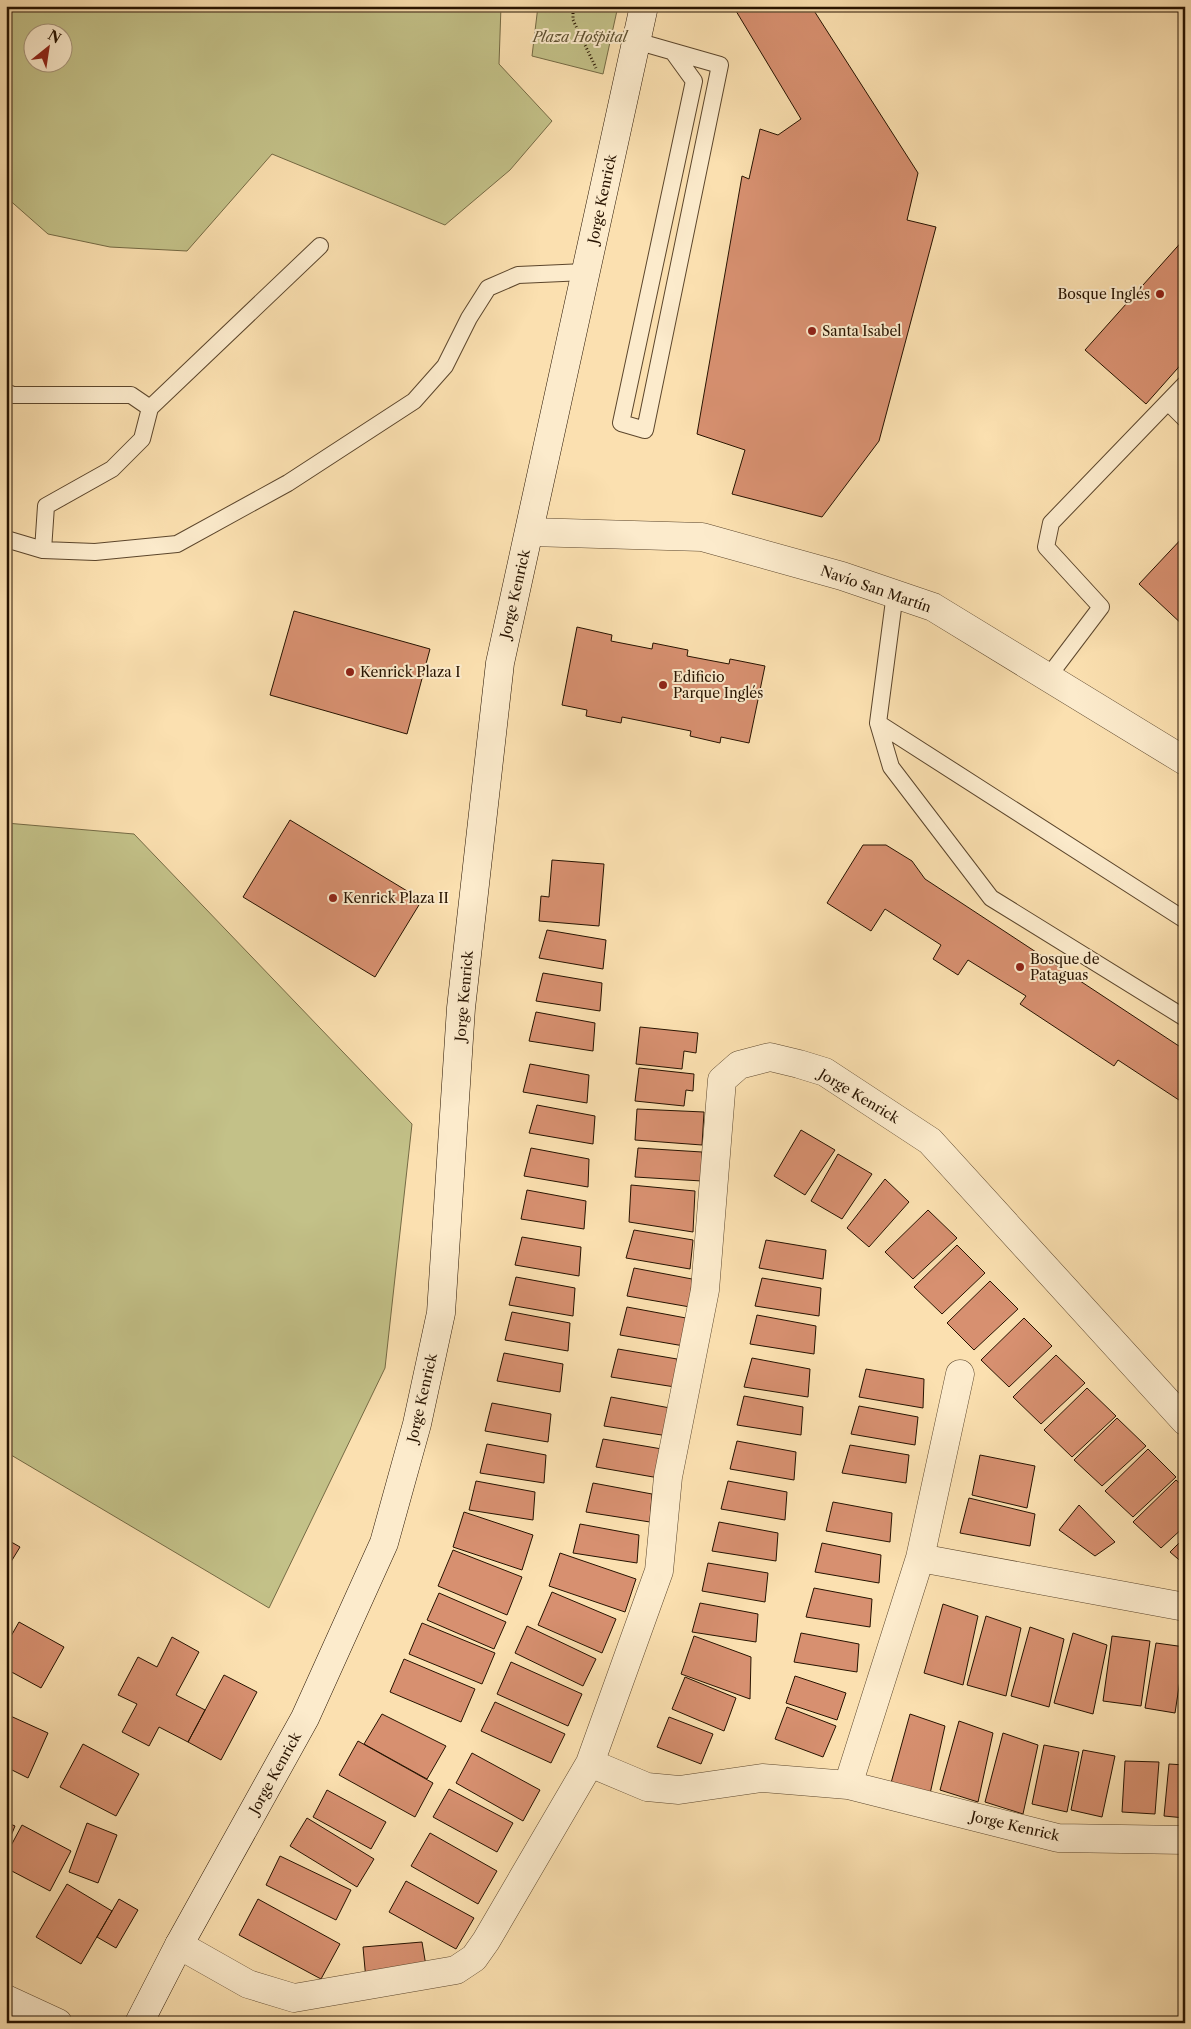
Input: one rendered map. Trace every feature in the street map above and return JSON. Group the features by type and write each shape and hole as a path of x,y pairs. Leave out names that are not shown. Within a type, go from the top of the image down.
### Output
{"street":[{"name":"Jorge Kenrick","path":"139,2023 179,1945 305,1718 384,1543 417,1424 442,1313 462,1008 500,663 644,6"},
{"name":"Navío San Martín","path":"530,532 702,538 842,576 895,593 933,607 1185,760"},
{"name":"Jorge Kenrick","path":"179,1945 248,1984 294,1998 456,1970 474,1958 486,1940 590,1763 659,1571 668,1478 705,1290 722,1080 739,1065 770,1057 825,1072 930,1141 1185,1421"},
{"path":"848,1785 920,1558 960,1374"},
{"path":"920,1558 1185,1606"},
{"name":"Jorge Kenrick","path":"590,1763 647,1787 680,1790 762,1778 848,1785 1058,1838 1185,1840"},
{"path":"6,1999 58,2023"}],"lane":[{"path":"636,42 673,52 720,65 645,430 622,423 694,81 673,52"},
{"path":"43,550 46,506 112,469 142,439 150,408 320,246"},
{"path":"6,539 43,550 95,552 177,544 288,483 414,401 444,366 469,318 488,288 518,275 585,272"},
{"path":"1048,677 1101,607 1046,547 1051,523 1185,384"},
{"path":"6,392 13,395 131,395 150,408"},
{"path":"1168,402 1185,419"},
{"path":"895,593 878,723 891,767 991,898 1185,1018"},
{"path":"878,723 1185,920"}],"path":[{"path":"573,6 573,20 620,116"}],"green space":[{"path":"6,6 501,6 499,64 552,121 510,170 445,225 272,154 187,251 110,247 48,234 6,197"},
{"name":"Plaza Hospital","path":"538,6 618,6 603,74 532,56"},
{"path":"6,823 134,834 412,1124 385,1368 269,1608 6,1452"}],"building":[{"name":"Santa Isabel","path":"733,6 811,6 918,173 907,220 936,227 879,441 822,517 732,494 745,450 697,434 742,176 749,179 760,129 778,135 801,119"},
{"name":"Bosque Inglés","path":"1185,238 1185,360 1146,404 1085,350"},
{"path":"1185,535 1185,627 1139,584"},
{"name":"Kenrick Plaza I","path":"294,611 430,649 407,734 270,695"},
{"name":"Edificio Parque Inglés","path":"577,627 612,635 611,641 652,649 653,643 688,650 687,656 729,664 730,659 765,666 749,743 721,737 720,743 690,736 691,731 622,717 621,723 586,716 587,710 562,705"},
{"name":"Kenrick Plaza II","path":"290,820 422,900 375,977 243,897"},
{"name":"Bosque de Pataguas","path":"863,845 886,845 912,861 925,879 1185,1050 1185,1104 1118,1060 1114,1066 1020,1004 1026,996 968,960 958,975 933,959 941,945 885,909 871,931 827,903"},
{"path":"552,860 604,864 599,926 539,921 541,896 549,897"},
{"path":"547,930 606,940 603,969 539,958"},
{"path":"543,973 602,983 600,1011 536,1001"},
{"path":"536,1012 595,1023 593,1051 529,1041"},
{"path":"640,1027 698,1033 696,1053 684,1051 682,1069 636,1064"},
{"path":"530,1064 589,1075 587,1103 523,1092"},
{"path":"639,1068 694,1074 693,1091 686,1090 684,1106 635,1101"},
{"path":"537,1105 595,1116 593,1144 529,1133"},
{"path":"637,1109 704,1112 702,1145 635,1140"},
{"path":"801,1130 835,1150 805,1195 774,1176"},
{"path":"531,1148 589,1159 588,1187 524,1176"},
{"path":"638,1148 702,1152 702,1181 635,1177"},
{"path":"838,1154 872,1174 842,1219 811,1201"},
{"path":"885,1179 909,1202 869,1247 847,1228"},
{"path":"631,1185 695,1191 693,1232 629,1222"},
{"path":"527,1190 586,1201 584,1229 521,1219"},
{"path":"928,1210 957,1238 913,1279 885,1252"},
{"path":"634,1230 693,1240 690,1269 626,1258"},
{"path":"522,1237 581,1247 579,1276 515,1265"},
{"path":"766,1240 826,1250 823,1279 759,1268"},
{"path":"957,1245 985,1273 942,1314 914,1287"},
{"path":"634,1268 692,1279 690,1307 627,1296"},
{"path":"516,1277 575,1288 573,1316 509,1305"},
{"path":"762,1278 821,1288 819,1316 755,1306"},
{"path":"990,1281 1018,1309 974,1350 947,1323"},
{"path":"627,1307 686,1318 684,1346 620,1335"},
{"path":"512,1312 570,1323 568,1351 505,1340"},
{"path":"757,1315 816,1326 814,1354 750,1344"},
{"path":"1024,1318 1052,1346 1009,1387 981,1360"},
{"path":"618,1349 677,1359 675,1387 611,1377"},
{"path":"504,1353 563,1364 560,1392 497,1381"},
{"path":"1056,1355 1085,1383 1041,1424 1013,1397"},
{"path":"752,1358 810,1369 808,1397 744,1387"},
{"path":"866,1369 924,1379 923,1408 859,1397"},
{"path":"1087,1388 1116,1416 1072,1457 1044,1430"},
{"path":"744,1396 803,1407 801,1435 737,1425"},
{"path":"611,1397 670,1408 668,1436 604,1426"},
{"path":"492,1403 551,1414 548,1442 485,1431"},
{"path":"859,1406 918,1417 915,1445 851,1434"},
{"path":"1117,1418 1146,1446 1102,1486 1074,1460"},
{"path":"603,1439 662,1449 659,1478 596,1467"},
{"path":"737,1441 796,1452 794,1480 730,1469"},
{"path":"487,1444 546,1455 544,1483 480,1473"},
{"path":"850,1445 909,1455 906,1483 842,1473"},
{"path":"1148,1449 1176,1477 1133,1517 1105,1491"},
{"path":"980,1455 1035,1466 1027,1508 972,1495"},
{"path":"1176,1480 1185,1488 1185,1526 1161,1548 1133,1522"},
{"path":"476,1481 535,1492 533,1520 469,1510"},
{"path":"728,1481 787,1492 785,1520 721,1509"},
{"path":"593,1483 652,1494 650,1522 586,1512"},
{"path":"969,1498 1035,1514 1030,1546 960,1533"},
{"path":"833,1502 892,1513 890,1542 826,1531"},
{"path":"1079,1505 1115,1542 1095,1556 1059,1530"},
{"path":"464,1512 533,1535 522,1570 453,1547"},
{"path":"719,1522 778,1533 776,1561 712,1551"},
{"path":"580,1524 639,1535 637,1563 573,1553"},
{"path":"1185,1537 1185,1565 1170,1552"},
{"path":"6,1539 20,1547 6,1570"},
{"path":"822,1543 881,1555 879,1583 815,1572"},
{"path":"453,1550 522,1577 507,1615 438,1586"},
{"path":"560,1553 636,1579 625,1612 549,1586"},
{"path":"708,1563 768,1573 765,1602 702,1591"},
{"path":"814,1588 872,1599 870,1627 806,1617"},
{"path":"552,1592 616,1619 602,1653 538,1625"},
{"path":"439,1593 506,1622 494,1649 427,1620"},
{"path":"700,1603 758,1614 756,1642 692,1632"},
{"path":"943,1604 978,1616 963,1685 924,1673"},
{"path":"986,1616 1021,1628 1006,1696 967,1685"},
{"path":"19,1622 64,1647 41,1688 6,1669 6,1645"},
{"path":"422,1623 495,1653 482,1684 409,1654"},
{"path":"527,1626 596,1659 583,1686 515,1653"},
{"path":"1030,1627 1064,1639 1049,1707 1011,1696"},
{"path":"801,1633 859,1644 857,1672 794,1662"},
{"path":"1073,1633 1107,1645 1093,1714 1054,1703"},
{"path":"694,1636 751,1657 750,1699 681,1674"},
{"path":"1112,1636 1150,1641 1141,1706 1103,1701"},
{"path":"172,1637 199,1652 176,1695 205,1710 188,1742 159,1727 149,1746 122,1732 137,1704 118,1695 138,1657 157,1667"},
{"path":"1156,1643 1185,1647 1175,1713 1145,1708"},
{"path":"404,1659 475,1689 461,1722 390,1692"},
{"path":"511,1662 582,1694 568,1726 497,1694"},
{"path":"224,1675 257,1692 221,1760 188,1742"},
{"path":"795,1676 846,1693 837,1720 786,1703"},
{"path":"685,1677 736,1698 724,1731 672,1709"},
{"path":"495,1702 565,1734 551,1763 481,1731"},
{"path":"787,1707 836,1726 823,1757 775,1739"},
{"path":"6,1714 48,1733 28,1778 6,1767"},
{"path":"382,1714 446,1746 427,1779 364,1744"},
{"path":"910,1714 945,1726 930,1794 891,1783"},
{"path":"669,1717 713,1734 701,1764 657,1747"},
{"path":"959,1721 993,1733 978,1802 940,1790"},
{"path":"1003,1733 1038,1745 1023,1814 985,1802"},
{"path":"358,1741 433,1783 415,1817 339,1775"},
{"path":"83,1744 139,1774 116,1816 60,1787"},
{"path":"1044,1745 1079,1752 1067,1812 1032,1804"},
{"path":"1083,1750 1115,1756 1102,1817 1071,1810"},
{"path":"472,1753 540,1790 523,1821 456,1783"},
{"path":"1125,1761 1159,1762 1155,1814 1122,1812"},
{"path":"1169,1764 1185,1765 1185,1818 1164,1816"},
{"path":"449,1789 513,1823 497,1852 433,1817"},
{"path":"327,1790 386,1822 371,1849 313,1817"},
{"path":"307,1818 374,1859 357,1887 290,1846"},
{"path":"6,1822 15,1826 6,1848"},
{"path":"87,1823 117,1835 98,1883 69,1872"},
{"path":"22,1825 71,1851 50,1891 6,1868 6,1855"},
{"path":"430,1833 497,1871 478,1904 411,1866"},
{"path":"280,1856 351,1890 336,1920 266,1885"},
{"path":"406,1881 474,1918 456,1949 389,1912"},
{"path":"67,1884 112,1911 81,1964 36,1937"},
{"path":"119,1899 138,1910 116,1948 97,1937"},
{"path":"258,1899 340,1944 321,1979 239,1935"},
{"path":"422,1942 426,1966 366,1980 363,1947"}],"place":[{"name":"Bosque Inglés","path":"1160,294"},
{"name":"Santa Isabel","path":"812,331"},
{"name":"Kenrick Plaza I","path":"350,672"},
{"name":"Edificio Parque Inglés","path":"663,685"},
{"name":"Kenrick Plaza II","path":"333,898"},
{"name":"Bosque de Pataguas","path":"1020,967"}]}
